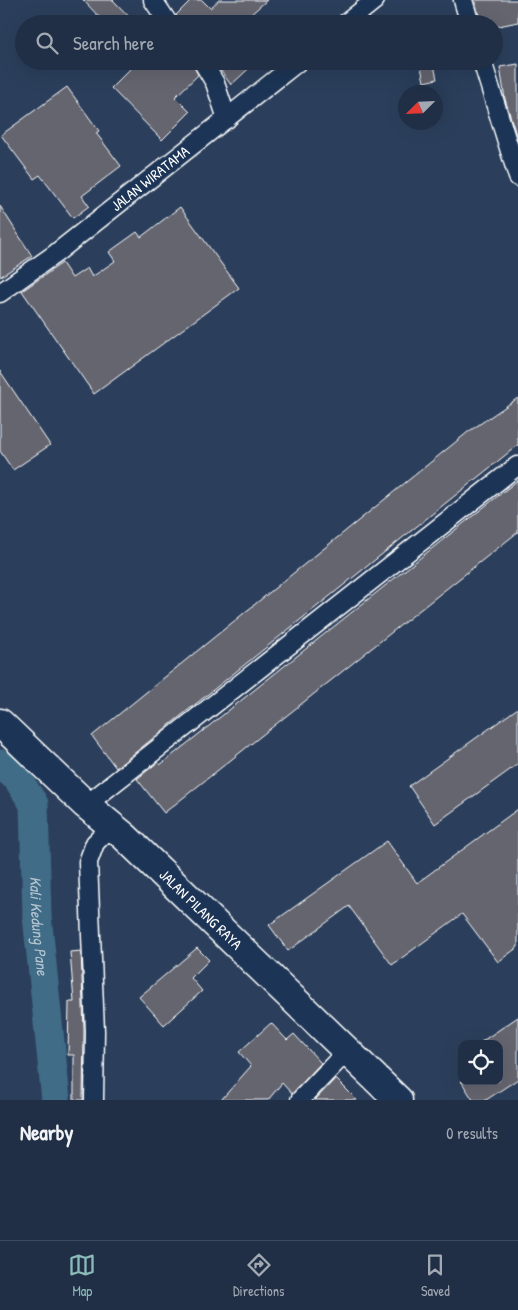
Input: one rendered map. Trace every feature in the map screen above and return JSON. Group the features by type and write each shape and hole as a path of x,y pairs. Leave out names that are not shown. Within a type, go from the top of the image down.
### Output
{"highway":[{"name":"JALAN PILANG RAYA","path":"0,723 86,805 113,826 398,1100"}],"street":[{"path":"153,0 163,15"},
{"path":"356,15 374,0"},
{"path":"463,0 467,15"},
{"path":"207,70 215,83 227,119"},
{"name":"JALAN WIRATAMA","path":"0,293 55,254 288,70"},
{"path":"485,70 518,176"},
{"path":"86,805 517,466"},
{"path":"94,1100 94,974 88,862 95,843 113,826"},
{"path":"300,1100 347,1051"}],"building":[{"path":"83,0 113,0 127,15 97,15"},
{"path":"191,0 202,0 210,8 219,0 267,0 250,15 176,15"},
{"path":"475,0 518,0 518,22 503,25 503,15 479,15"},
{"path":"518,64 518,141 505,99 500,70 503,70 503,66"},
{"path":"129,70 196,70 198,75 175,97 190,112 162,140 111,88"},
{"path":"220,70 247,70 231,85"},
{"path":"422,70 435,70 437,79 424,82"},
{"path":"67,87 99,131 96,133 121,166 82,196 89,206 73,218 40,175 34,179 1,135"},
{"path":"0,206 32,256 0,277"},
{"path":"180,207 239,288 94,394 22,291 62,263 72,278 87,268 92,277 115,261 109,252 137,232 141,237"},
{"path":"0,371 50,445 13,470 0,451"},
{"path":"518,398 518,445 116,768 92,736 468,432"},
{"path":"518,480 518,532 164,813 137,779 158,762 160,765"},
{"path":"518,708 518,764 435,824 409,786"},
{"path":"518,809 518,947 498,962 462,914 392,965 349,906 288,951 269,925 387,841 417,883"},
{"path":"197,948 209,960 191,978 202,991 164,1025 139,997"},
{"path":"81,951 84,1031 83,1100 74,1100 74,1055 68,1055 69,1002 74,1002 70,952"},
{"path":"518,1017 518,1079 486,1100 473,1100 464,1085 503,1085 503,1040 484,1040"},
{"path":"271,1023 287,1040 294,1034 321,1063 292,1094 282,1083 268,1100 221,1100 251,1066 239,1052"},
{"path":"335,1079 337,1080 357,1100 315,1100"}],"waterway":[{"name":"Kali Kedung Pane","path":"0,764 17,778 34,804 37,916 56,1100"}]}
